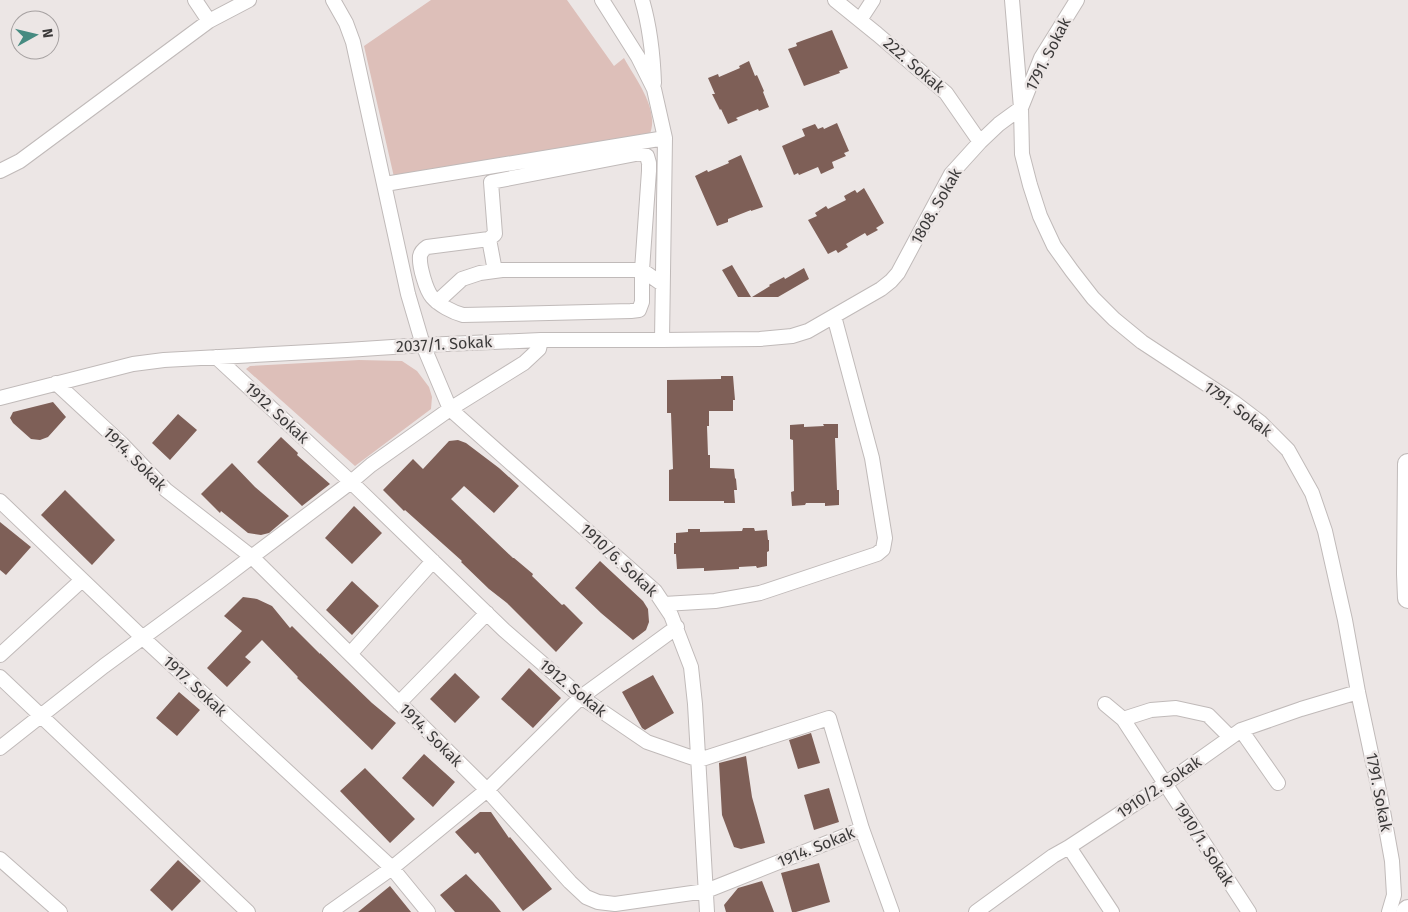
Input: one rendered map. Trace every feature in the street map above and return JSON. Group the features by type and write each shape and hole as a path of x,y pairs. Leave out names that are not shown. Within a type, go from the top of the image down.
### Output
{"highway":[{"path":"1408,464 1408,598"}],"street":[{"path":"195,0 209,21"},
{"path":"0,171 20,160 209,21 249,0"},
{"path":"333,0 346,23 352,42 408,294 423,345 450,409"},
{"path":"602,0 638,58 654,89"},
{"path":"642,0 653,51 654,89 665,138 662,340"},
{"name":"222. Sokak","path":"835,0 946,93 980,142"},
{"path":"860,20 873,0"},
{"name":"1791. Sokak","path":"1012,0 1021,108 1022,154 1040,216 1054,246 1093,298 1114,319 1142,342 1235,403 1260,422 1288,450 1312,493 1325,531 1381,800 1392,861 1394,895 1389,912"},
{"name":"1791. Sokak","path":"1021,108 1042,58 1076,0"},
{"name":"1808. Sokak","path":"881,289 898,273 951,174 999,124 1021,108"},
{"path":"385,184 665,138"},
{"path":"641,153 647,156 649,171 642,270 642,302 639,310 631,312 467,315 458,314 437,302 427,290 420,254 427,247 493,237 495,234 491,182 641,153"},
{"path":"489,238 495,271"},
{"path":"437,302 462,279 480,273 502,270 642,270 662,284"},
{"name":"2037/1. Sokak","path":"0,398 133,364 164,360 541,340 760,339 792,336 808,331 881,289"},
{"path":"664,604 715,601 760,593 877,554 883,549 885,538 874,467 864,423 834,316"},
{"path":"0,748 104,666 352,482 371,465 450,409 524,363 539,349 541,340"},
{"name":"1912. Sokak","path":"216,357 352,482 487,613 581,698 647,742 699,760"},
{"name":"1914. Sokak","path":"56,383 122,444 166,490 252,557 487,790 563,875 586,897 609,908 706,891 862,828"},
{"name":"1910/6. Sokak","path":"450,409 655,591 677,627 691,667 699,760 708,912"},
{"name":"1917. Sokak","path":"0,501 143,638 392,868 428,912"},
{"path":"350,654 433,561"},
{"path":"0,655 82,580"},
{"path":"399,703 487,613"},
{"path":"330,912 392,868 487,790 581,698 677,627"},
{"path":"0,676 248,912"},
{"name":"1910/2. Sokak","path":"976,912 1054,856 1165,784 1236,734 1301,709 1358,692"},
{"name":"1910/1. Sokak","path":"1105,704 1123,719 1245,910"},
{"path":"1123,719 1150,710 1176,708 1208,715 1236,734 1278,783"},
{"path":"699,760 830,718 862,828 892,912"},
{"path":"1069,847 1112,912"},
{"path":"0,859 60,912"}],"shaded area":[{"path":"431,0 567,0 614,66 624,58 650,106 652,126 649,136 394,177 364,46"},
{"path":"359,360 402,361 417,371 429,387 432,397 431,409 355,466 246,369 250,366"}],"building":[{"path":"832,30 848,68 839,71 840,73 804,86 788,49 797,46 796,43"},
{"path":"749,61 764,91 769,107 759,111 758,109 736,118 738,120 728,124 712,94 715,94 708,78 718,74 719,77 740,68 739,66"},
{"path":"837,123 849,151 844,153 846,156 832,162 834,168 821,174 818,167 799,175 798,173 794,175 782,146 805,136 802,129 815,124 818,129 823,127 824,129"},
{"path":"741,155 763,207 728,219 728,222 717,226 695,176 729,163 728,161"},
{"path":"864,188 884,223 876,228 878,230 867,236 865,233 846,244 848,247 838,253 836,250 828,254 808,220 817,216 815,213 826,206 828,209 846,200 844,196 855,190 857,193"},
{"path":"732,265 751,297 738,297 722,270"},
{"path":"804,268 809,279 778,297 752,297 769,285 784,277 785,279"},
{"path":"721,376 733,376 735,400 733,400 733,411 709,411 709,426 707,426 708,455 710,455 710,468 734,469 737,490 734,490 735,503 724,503 724,501 669,501 669,470 673,469 671,413 667,413 667,380 721,379"},
{"path":"53,402 66,417 48,437 40,440 31,439 10,418 13,412"},
{"path":"178,414 197,430 170,460 152,443"},
{"path":"804,424 804,427 838,424 838,438 835,438 839,505 825,506 825,503 806,503 805,505 792,506 791,492 794,491 793,440 790,439 790,425"},
{"path":"281,437 298,453 297,455 330,484 302,506 257,462"},
{"path":"458,440 466,443 519,486 494,513 464,486 451,499 583,623 556,652 507,603 489,589 462,561 404,511 383,490 413,459 423,469 449,441"},
{"path":"232,463 255,487 289,516 269,533 261,535 248,533 221,511 220,513 201,494"},
{"path":"65,490 115,540 92,565 41,515"},
{"path":"354,506 382,533 352,564 325,538"},
{"path":"0,522 31,547 6,575 0,570"},
{"path":"743,528 754,528 755,531 767,530 769,551 767,552 767,566 704,571 704,568 677,569 676,554 674,554 676,533 688,532 688,529 700,529 700,532 742,531"},
{"path":"600,561 643,601 648,609 649,622 646,630 633,640 575,588"},
{"path":"352,581 379,606 352,635 326,610"},
{"path":"243,597 257,599 272,606 290,628 292,626 372,703 396,723 372,750 297,678 262,640 245,657 251,662 227,687 207,668 242,631 224,616"},
{"path":"529,668 561,698 533,728 501,699"},
{"path":"455,673 480,697 455,723 430,699"},
{"path":"653,675 674,713 645,730 642,728 622,692"},
{"path":"179,692 200,710 177,736 156,718"},
{"path":"811,733 820,763 798,769 789,740"},
{"path":"424,754 455,782 433,807 402,778"},
{"path":"746,756 752,797 765,843 741,849 734,847 722,815 719,763"},
{"path":"365,768 415,819 390,843 340,791"},
{"path":"829,788 839,822 814,830 804,795"},
{"path":"480,812 491,812 509,838 552,889 523,911 478,852 475,854 455,832"},
{"path":"178,860 201,881 172,911 150,890"},
{"path":"819,863 830,902 792,912 781,873"},
{"path":"466,874 501,912 455,912 440,895"},
{"path":"762,881 774,912 726,912 724,905 738,888"},
{"path":"390,886 411,912 358,912"}]}
